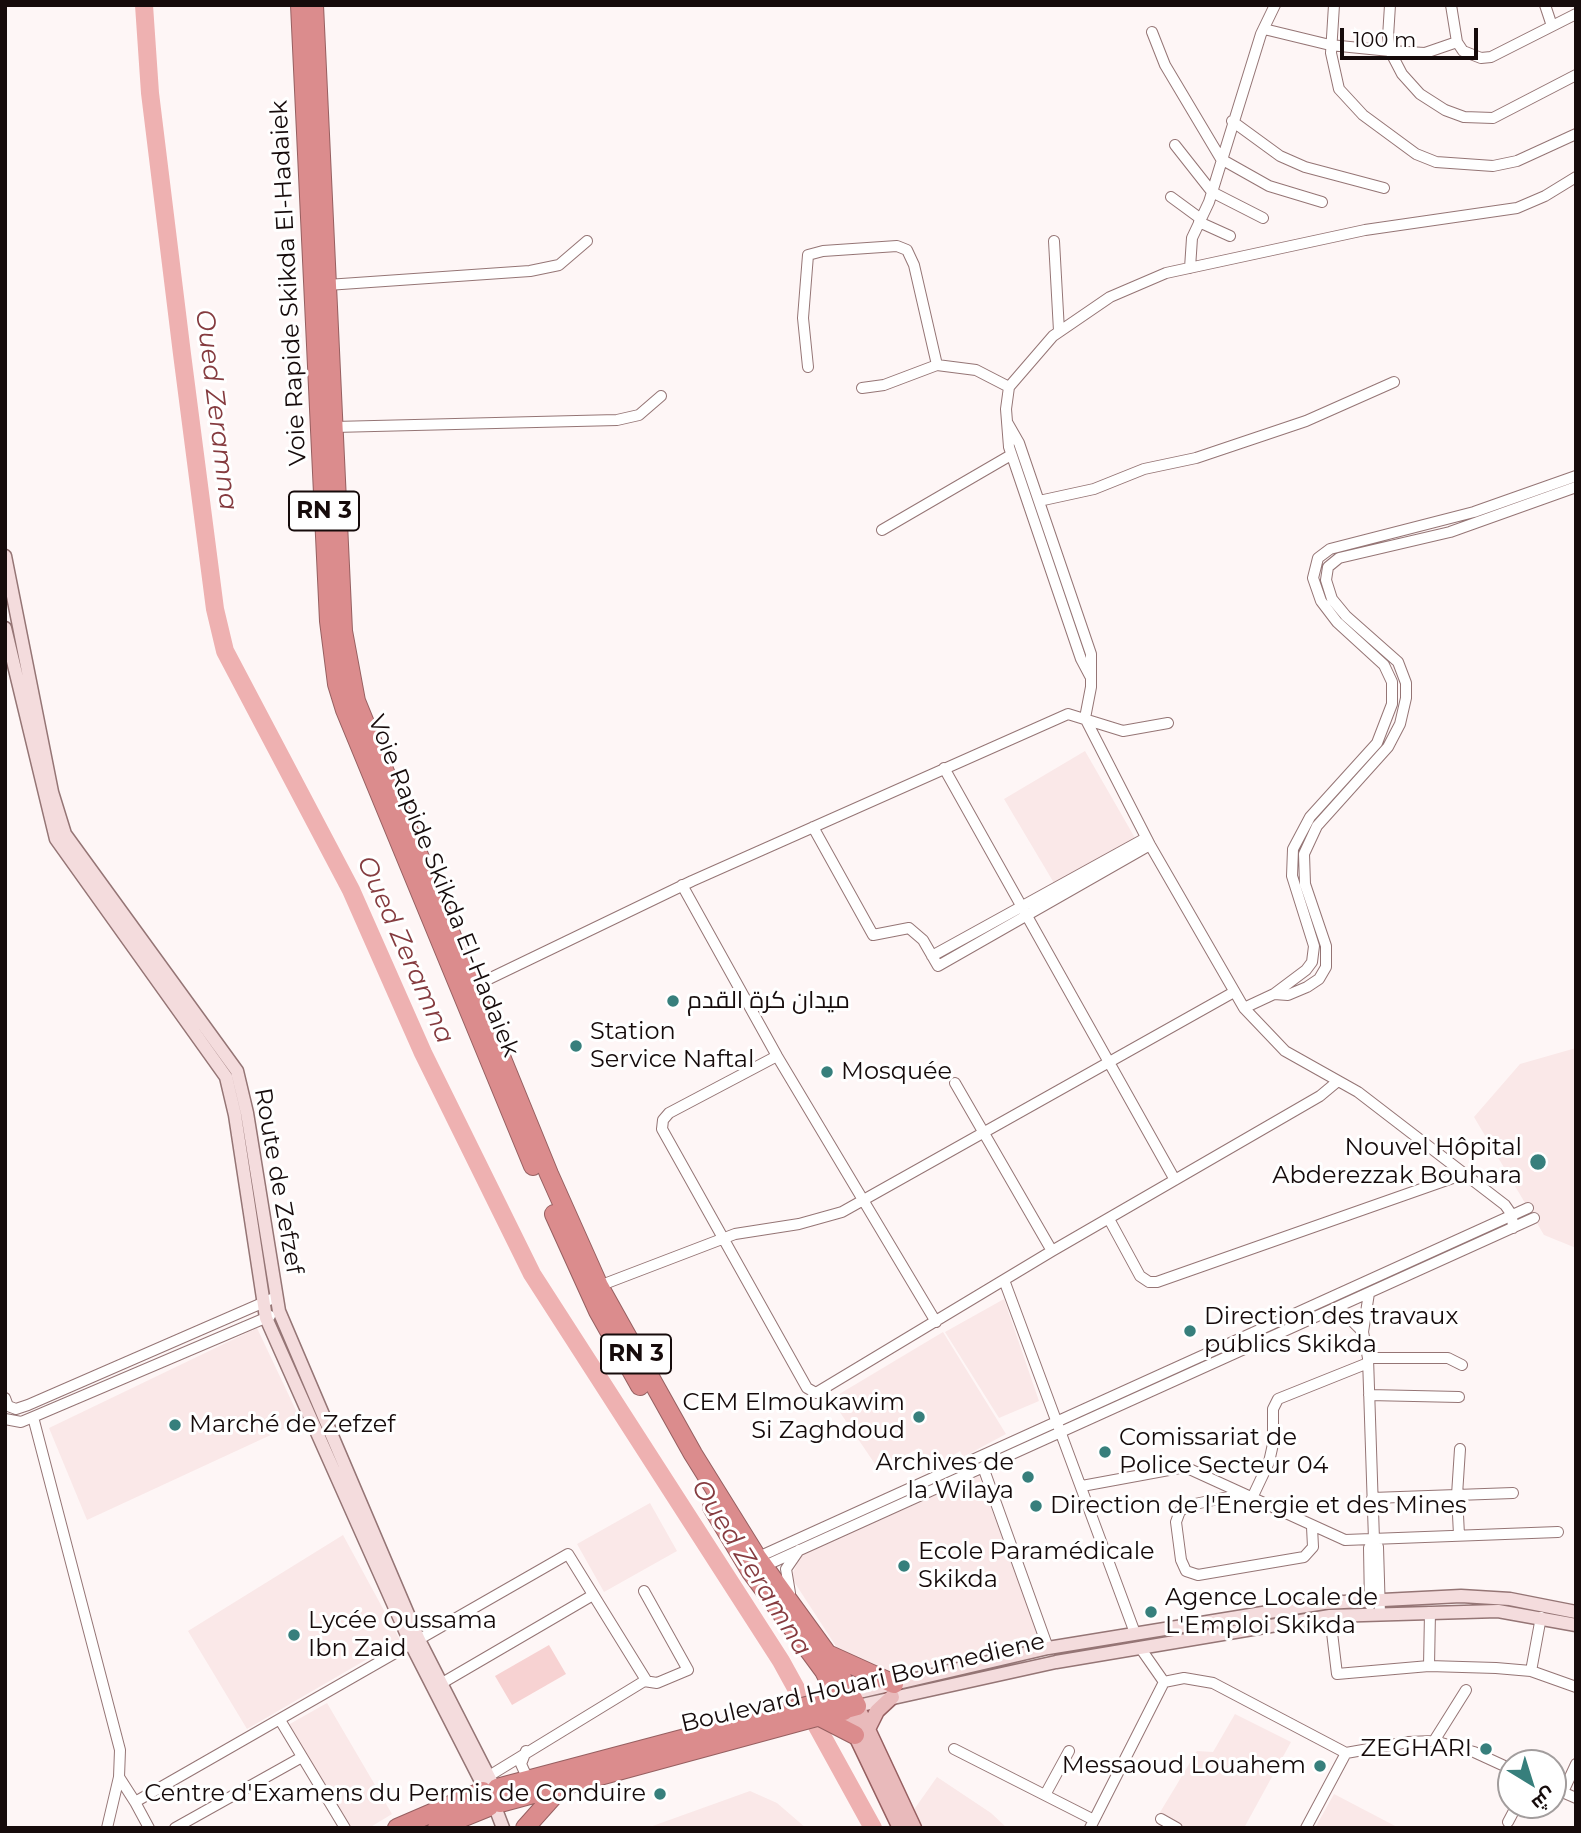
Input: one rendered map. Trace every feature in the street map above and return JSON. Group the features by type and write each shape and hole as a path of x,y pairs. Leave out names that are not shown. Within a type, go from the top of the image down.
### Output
{"highway":[{"name":"Voie Rapide Skikda El-Hadaiek","path":"300,5 329,621 337,684 598,1311 754,1564 822,1657"},
{"name":"Voie Rapide Skikda El-Hadaiek","path":"314,5 343,631 356,701 466,989 599,1286 754,1564 794,1607 847,1702"},
{"path":"861,1732 818,1710 822,1657 893,1690"},
{"name":"Boulevard Houari Boumediene","path":"397,1828 490,1792 535,1779 847,1702"},
{"name":"Boulevard Houari Boumediene","path":"437,1828 490,1792 566,1786 787,1718"},
{"path":"525,1828 544,1803 566,1786"}],"main road":[{"name":"Route de Zefzef","path":"5,556 52,792 65,834 237,1071 247,1112 279,1311 415,1642"},
{"name":"Route de Zefzef","path":"5,628 56,839 226,1077 235,1115 266,1318 415,1642 490,1792 503,1828"},
{"name":"Boulevard Houari Boumediene","path":"847,1702 1048,1648 1375,1599 1461,1596 1510,1599 1576,1612"},
{"name":"Boulevard Houari Boumediene","path":"893,1690 1331,1616 1499,1611 1541,1616 1576,1625"},
{"path":"1135,1633 1141,1649"},
{"path":"861,1732 893,1690"},
{"name":"RN 3","path":"847,1702 900,1828"},
{"name":"RN 3","path":"861,1732 914,1828"}],"street":[{"path":"1190,268 1192,237 1212,192 1232,121 1275,5"},
{"path":"1334,5 1330,45 1335,76 1346,100 1416,154 1436,162 1466,166 1517,162 1576,134"},
{"path":"1390,5 1390,51 1402,74 1420,94 1445,110 1479,119 1505,113 1576,75"},
{"path":"1451,5 1457,42 1471,55 1491,57 1575,16"},
{"path":"1545,5 1552,26"},
{"path":"1264,29 1330,45 1390,51 1425,53 1457,42"},
{"path":"1152,32 1165,65 1221,159 1269,186 1322,202"},
{"path":"1232,121 1280,156 1305,167 1384,188"},
{"path":"1175,145 1212,192 1263,218"},
{"path":"1091,676 1081,659 1011,455 1007,422 1009,387 1032,357 1059,331 1110,297 1139,283 1190,268 1365,230 1517,208 1545,196 1576,177"},
{"path":"1171,197 1200,220 1230,236"},
{"path":"327,285 530,271 559,265 587,241"},
{"path":"1054,241 1059,331"},
{"path":"808,367 803,318 808,255 823,251 897,246 907,250 914,265 937,365"},
{"path":"862,388 884,385 937,365 976,370 1009,387"},
{"path":"1039,500 1094,489 1144,469 1196,458 1306,421 1394,382"},
{"path":"334,427 617,420 639,415 661,396"},
{"path":"1007,422 1019,443 1091,653 1091,676 1084,718 1148,841 1244,1008 1284,1051 1368,1099 1505,1205 1512,1215 1513,1228"},
{"path":"882,530 1011,455"},
{"path":"1244,1008 1274,994 1281,986 1306,971 1314,957 1313,941 1292,876 1296,841 1310,817 1377,743 1392,704 1392,682 1388,670 1331,615 1317,592 1314,568 1318,558 1331,548 1439,522 1576,476"},
{"path":"1274,994 1288,995 1307,987 1319,979 1326,967 1326,946 1305,884 1304,853 1317,826 1388,747 1399,724 1406,698 1404,676 1398,662 1346,616 1328,589 1326,571 1339,558 1450,532 1576,487"},
{"path":"1317,592 1328,589"},
{"path":"466,989 682,885 1068,714 1123,731 1168,723"},
{"path":"944,768 1175,1180"},
{"path":"813,827 873,935 909,928 923,940 938,966 1025,911 1148,841"},
{"path":"682,885 777,1056 936,1322"},
{"path":"932,956 1025,911"},
{"path":"599,1286 723,1237 758,1228 814,1221 864,1201 1234,992"},
{"path":"777,1056 669,1113 662,1125 663,1134 807,1388 813,1392 823,1390 1052,1251 1320,1096 1338,1081"},
{"path":"955,1083 1052,1251"},
{"path":"1109,1219 1140,1276 1149,1282 1157,1282 1464,1174"},
{"path":"754,1564 1057,1421 1528,1208"},
{"path":"754,1564 799,1550 1534,1218"},
{"path":"1004,1280 1135,1633"},
{"path":"1369,1293 1363,1332 1368,1360 1374,1541 1378,1547 1375,1614"},
{"path":"5,1398 8,1406 16,1409 29,1405 276,1297"},
{"path":"1338,1307 1363,1332"},
{"path":"5,1419 21,1422 279,1311"},
{"path":"1312,1527 1313,1547 1304,1556 1198,1575 1186,1571 1181,1560 1176,1522 1180,1511 1190,1505 1247,1496 1269,1462 1273,1444 1273,1409 1278,1399 1368,1360 1448,1358 1462,1365"},
{"path":"1369,1395 1459,1397"},
{"path":"5,1419 29,1405"},
{"path":"33,1417 120,1749 119,1777 107,1828"},
{"path":"1460,1449 1457,1495 1460,1535"},
{"path":"983,1467 1048,1648"},
{"path":"1082,1486 1179,1467 1198,1471 1312,1527 1345,1539 1374,1541 1558,1532"},
{"path":"1372,1498 1513,1493"},
{"path":"794,1607 785,1580 786,1569 799,1550"},
{"path":"135,1802 568,1554 645,1681"},
{"path":"490,1792 526,1751 645,1681 657,1683 688,1670 645,1591"},
{"path":"437,1686 593,1595"},
{"path":"1429,1666 1430,1612"},
{"path":"1331,1616 1337,1674 1429,1666 1531,1671 1576,1687"},
{"path":"1531,1671 1541,1616"},
{"path":"1141,1649 1164,1682"},
{"path":"1164,1682 1184,1678 1213,1683 1346,1753 1408,1742 1434,1741 1474,1752 1497,1763"},
{"path":"954,1749 1045,1795 1092,1824 1164,1682"},
{"path":"1434,1741 1466,1690"},
{"path":"280,1720 345,1828"},
{"path":"526,1751 521,1764 524,1773 535,1779"},
{"path":"1045,1795 1069,1751"},
{"path":"1306,1828 1346,1753"},
{"path":"175,1828 302,1757"},
{"path":"119,1777 149,1828"},
{"path":"1161,1819 1177,1828"}],"shaded area":[{"path":"1085,751 1135,838 1054,883 1004,799"},
{"name":"Nouvel Hôpital Abderezzak Bouhara","path":"1576,1048 1576,1248 1544,1235 1474,1117 1520,1064"},
{"path":"1004,1299 1039,1401 999,1418 945,1332"},
{"name":"Marché de Zefzef","path":"257,1328 301,1421 87,1520 49,1428"},
{"name":"CEM Elmoukawim Si Zaghdoud","path":"943,1332 1006,1434 963,1457 960,1451 933,1469 919,1448 879,1470 831,1399"},
{"name":"Ecole Paramédicale Skikda","path":"979,1476 1041,1640 890,1674 843,1657 791,1577 801,1555"},
{"path":"650,1503 677,1551 604,1592 577,1544"},
{"name":"Lycée Oussama Ibn Zaid","path":"343,1535 400,1640 247,1729 188,1631"},
{"path":"549,1645 566,1674 512,1705 495,1676"},
{"path":"327,1703 392,1814 369,1828 350,1828 288,1725"},
{"path":"1235,1714 1291,1742 1244,1828 1185,1828 1159,1814 1197,1751 1213,1752"},
{"path":"937,1777 991,1813 1007,1828 921,1828 913,1811"},
{"path":"750,1791 777,1803 806,1828 647,1828"},
{"path":"1334,1794 1399,1828 1315,1828"}],"waterway":[{"name":"Oued Zeramna","path":"144,5 150,93 182,354 215,609 225,651 351,890 423,1053 532,1274 781,1661 873,1828"}],"place":[{"name":"ميدان كرة القدم","path":"673,1001"},
{"name":"Station Service Naftal","path":"576,1046"},
{"name":"Mosquée","path":"827,1072"},
{"name":"Nouvel Hôpital Abderezzak Bouhara","path":"1538,1162"},
{"name":"Direction des travaux publics Skikda","path":"1190,1331"},
{"name":"CEM Elmoukawim Si Zaghdoud","path":"919,1417"},
{"name":"Marché de Zefzef","path":"175,1425"},
{"name":"Comissariat de Police Secteur 04","path":"1105,1452"},
{"name":"Archives de la Wilaya","path":"1028,1477"},
{"name":"Direction de l'Energie et des Mines","path":"1036,1506"},
{"name":"Ecole Paramédicale Skikda","path":"904,1566"},
{"name":"Agence Locale de L'Emploi Skikda","path":"1151,1612"},
{"name":"Lycée Oussama Ibn Zaid","path":"294,1635"},
{"name":"ZEGHARI","path":"1486,1749"},
{"name":"Messaoud Louahem","path":"1320,1766"},
{"name":"Centre d'Examens du Permis de Conduire","path":"660,1794"}]}
